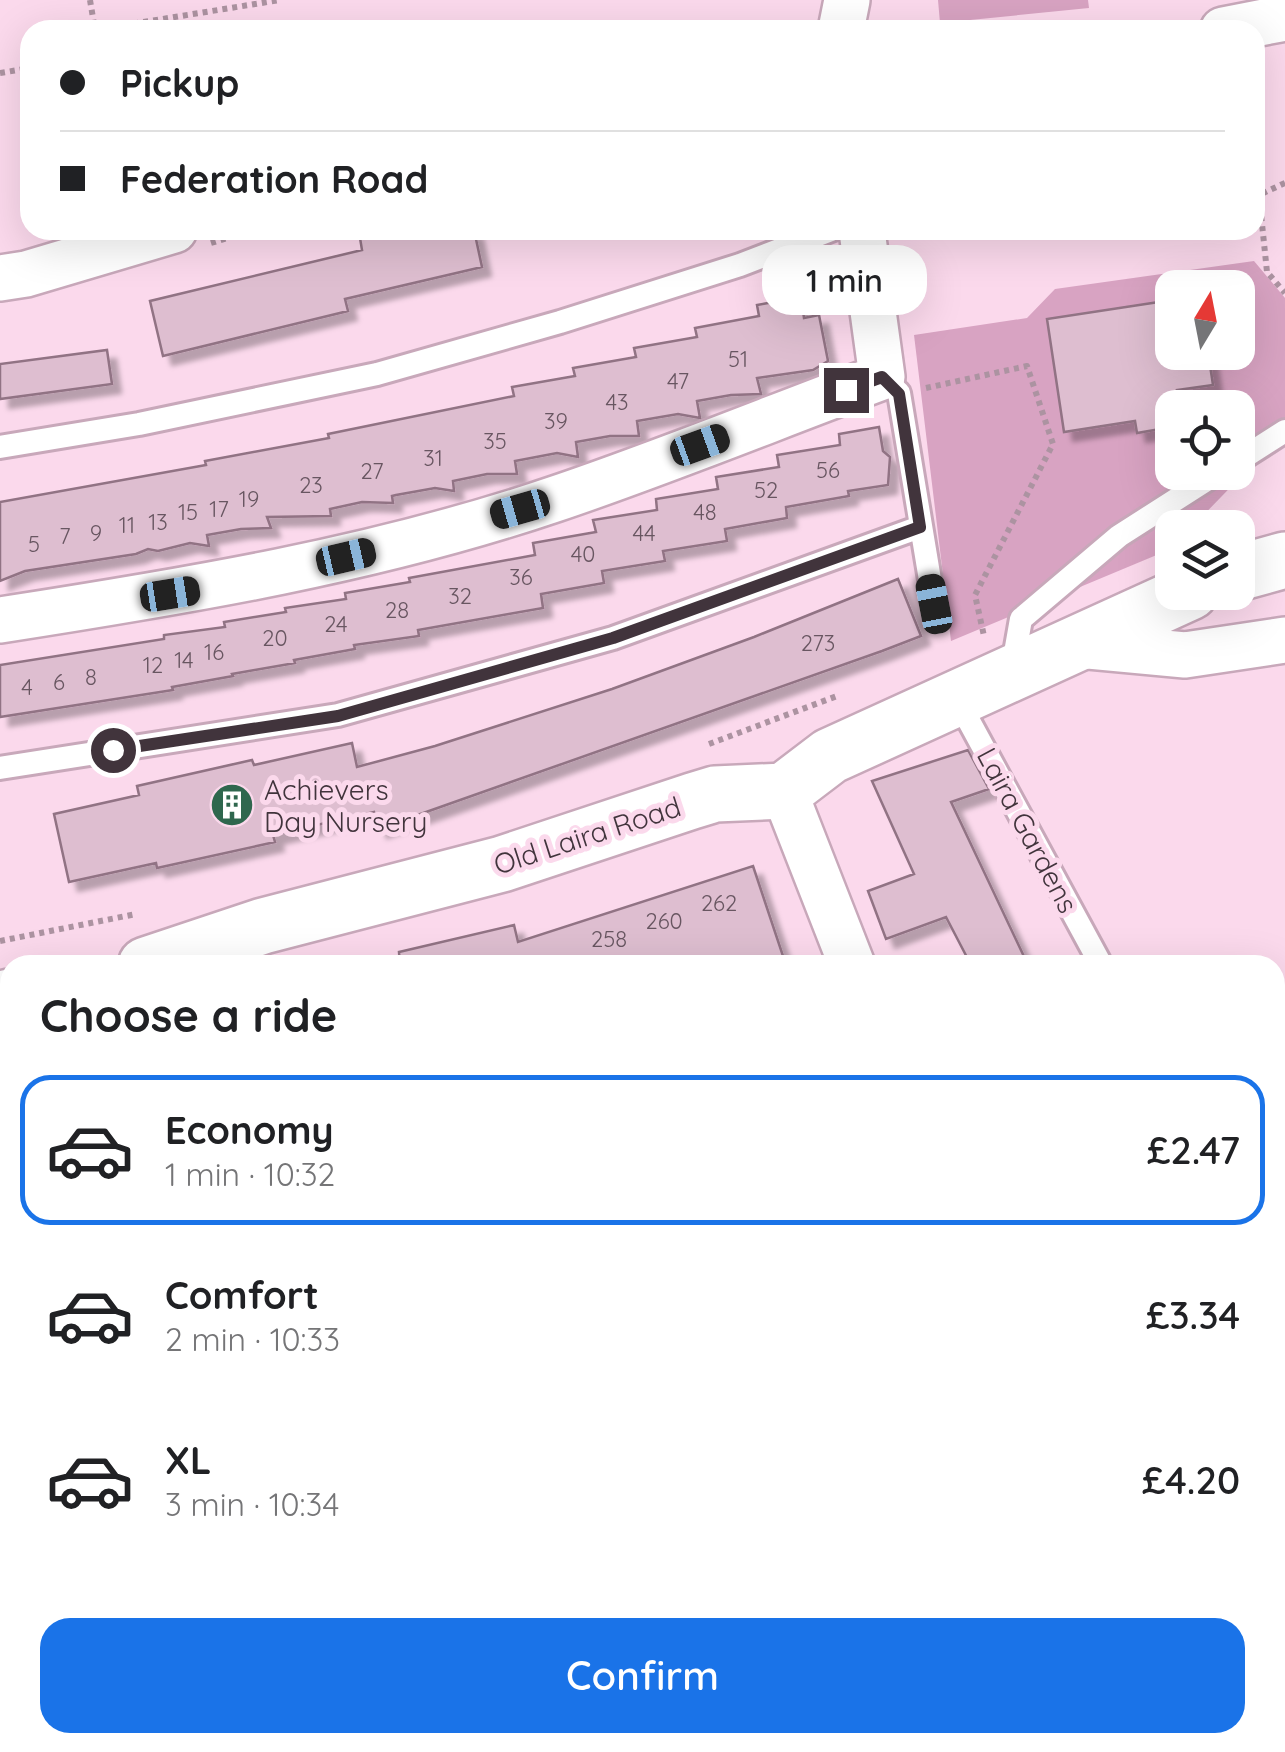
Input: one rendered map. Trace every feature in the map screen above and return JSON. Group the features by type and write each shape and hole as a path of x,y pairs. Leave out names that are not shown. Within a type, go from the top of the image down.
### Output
{"main road":[{"path":"1255,568 1285,560"},
{"path":"784,790 830,756 983,666 1078,645 1155,609"},
{"name":"Old Laira Road","path":"144,939 249,940 502,864 715,794 784,790"}],"street":[{"path":"0,278 140,240"},
{"path":"0,620 204,588 381,549 554,499 891,385 863,240"},
{"path":"1078,645 1185,655 1285,640"},
{"path":"784,790 848,955"}],"lane":[{"path":"0,448 139,424 377,374 650,294 805,240"},
{"path":"891,385 934,604"},
{"path":"1255,450 1285,431"},
{"path":"983,666 1021,619 1118,536 1191,490"},
{"path":"0,768 338,716 613,638 920,527"},
{"name":"Laira Gardens","path":"983,666 1097,955"}],"path":[{"path":"156,20 280,0"},
{"path":"1264,240 1267,272 1285,294"},
{"path":"891,385 1027,366 1053,444 975,595 983,666"},
{"path":"706,746 848,692"},
{"path":"0,941 144,939"}],"shaded area":[{"path":"938,0 1088,0 1089,8 970,20 940,20"},
{"path":"1254,261 1285,298 1285,436 1255,462 1255,390 1155,390 1155,490 1228,490 1208,510 1155,510 1155,556 951,641 914,335 1027,318 1055,289 1155,275 1155,370 1255,370 1255,270 1190,270"}],"building":[{"path":"360,240 476,240 482,267 345,299 348,311 163,356 150,301 362,250"},
{"path":"801,297 804,318 819,315 828,361 813,370 757,378 761,394 697,401 700,418 678,414 637,421 639,436 576,442 578,457 557,453 515,461 517,474 487,474 453,481 454,491 435,488 396,495 392,496 393,503 362,502 330,509 331,516 267,517 271,528 207,535 209,546 190,543 158,551 148,549 25,571 0,581 0,502 206,465 205,461 329,438 328,434 514,396 512,387 575,376 573,368 636,357 634,348 697,337 695,328 759,316 757,305"},
{"path":"1155,303 1155,370 1211,370 1213,385 1155,390 1155,430 1137,433 1135,421 1064,432 1047,319"},
{"path":"107,350 112,384 0,399 0,364"},
{"path":"879,427 883,451 890,457 888,485 786,507 787,518 725,529 727,541 663,551 665,561 602,571 604,583 541,594 543,608 418,630 419,636 354,645 355,649 172,687 173,690 0,717 0,665 225,627 224,622 346,599 345,593 410,582 409,578 535,555 533,543 596,532 593,520 657,510 656,499 718,489 716,477 779,467 777,455 840,445 839,434"},
{"path":"898,579 921,636 882,651 378,829 374,812 273,835 275,842 157,868 156,863 69,882 54,814 139,795 137,786 252,760 254,765 352,743 357,767 435,746 612,689"},
{"path":"968,750 989,789 951,802 1023,955 966,955 946,917 886,939 868,891 914,874 872,781"},
{"path":"753,866 783,955 399,955 514,925 518,942"}],"place":[{"name":"Achievers Day Nursery","path":"232,805"}],"route":[{"path":"113,750 338,716 613,638 920,527 899,394 882,377 846,390"}]}
